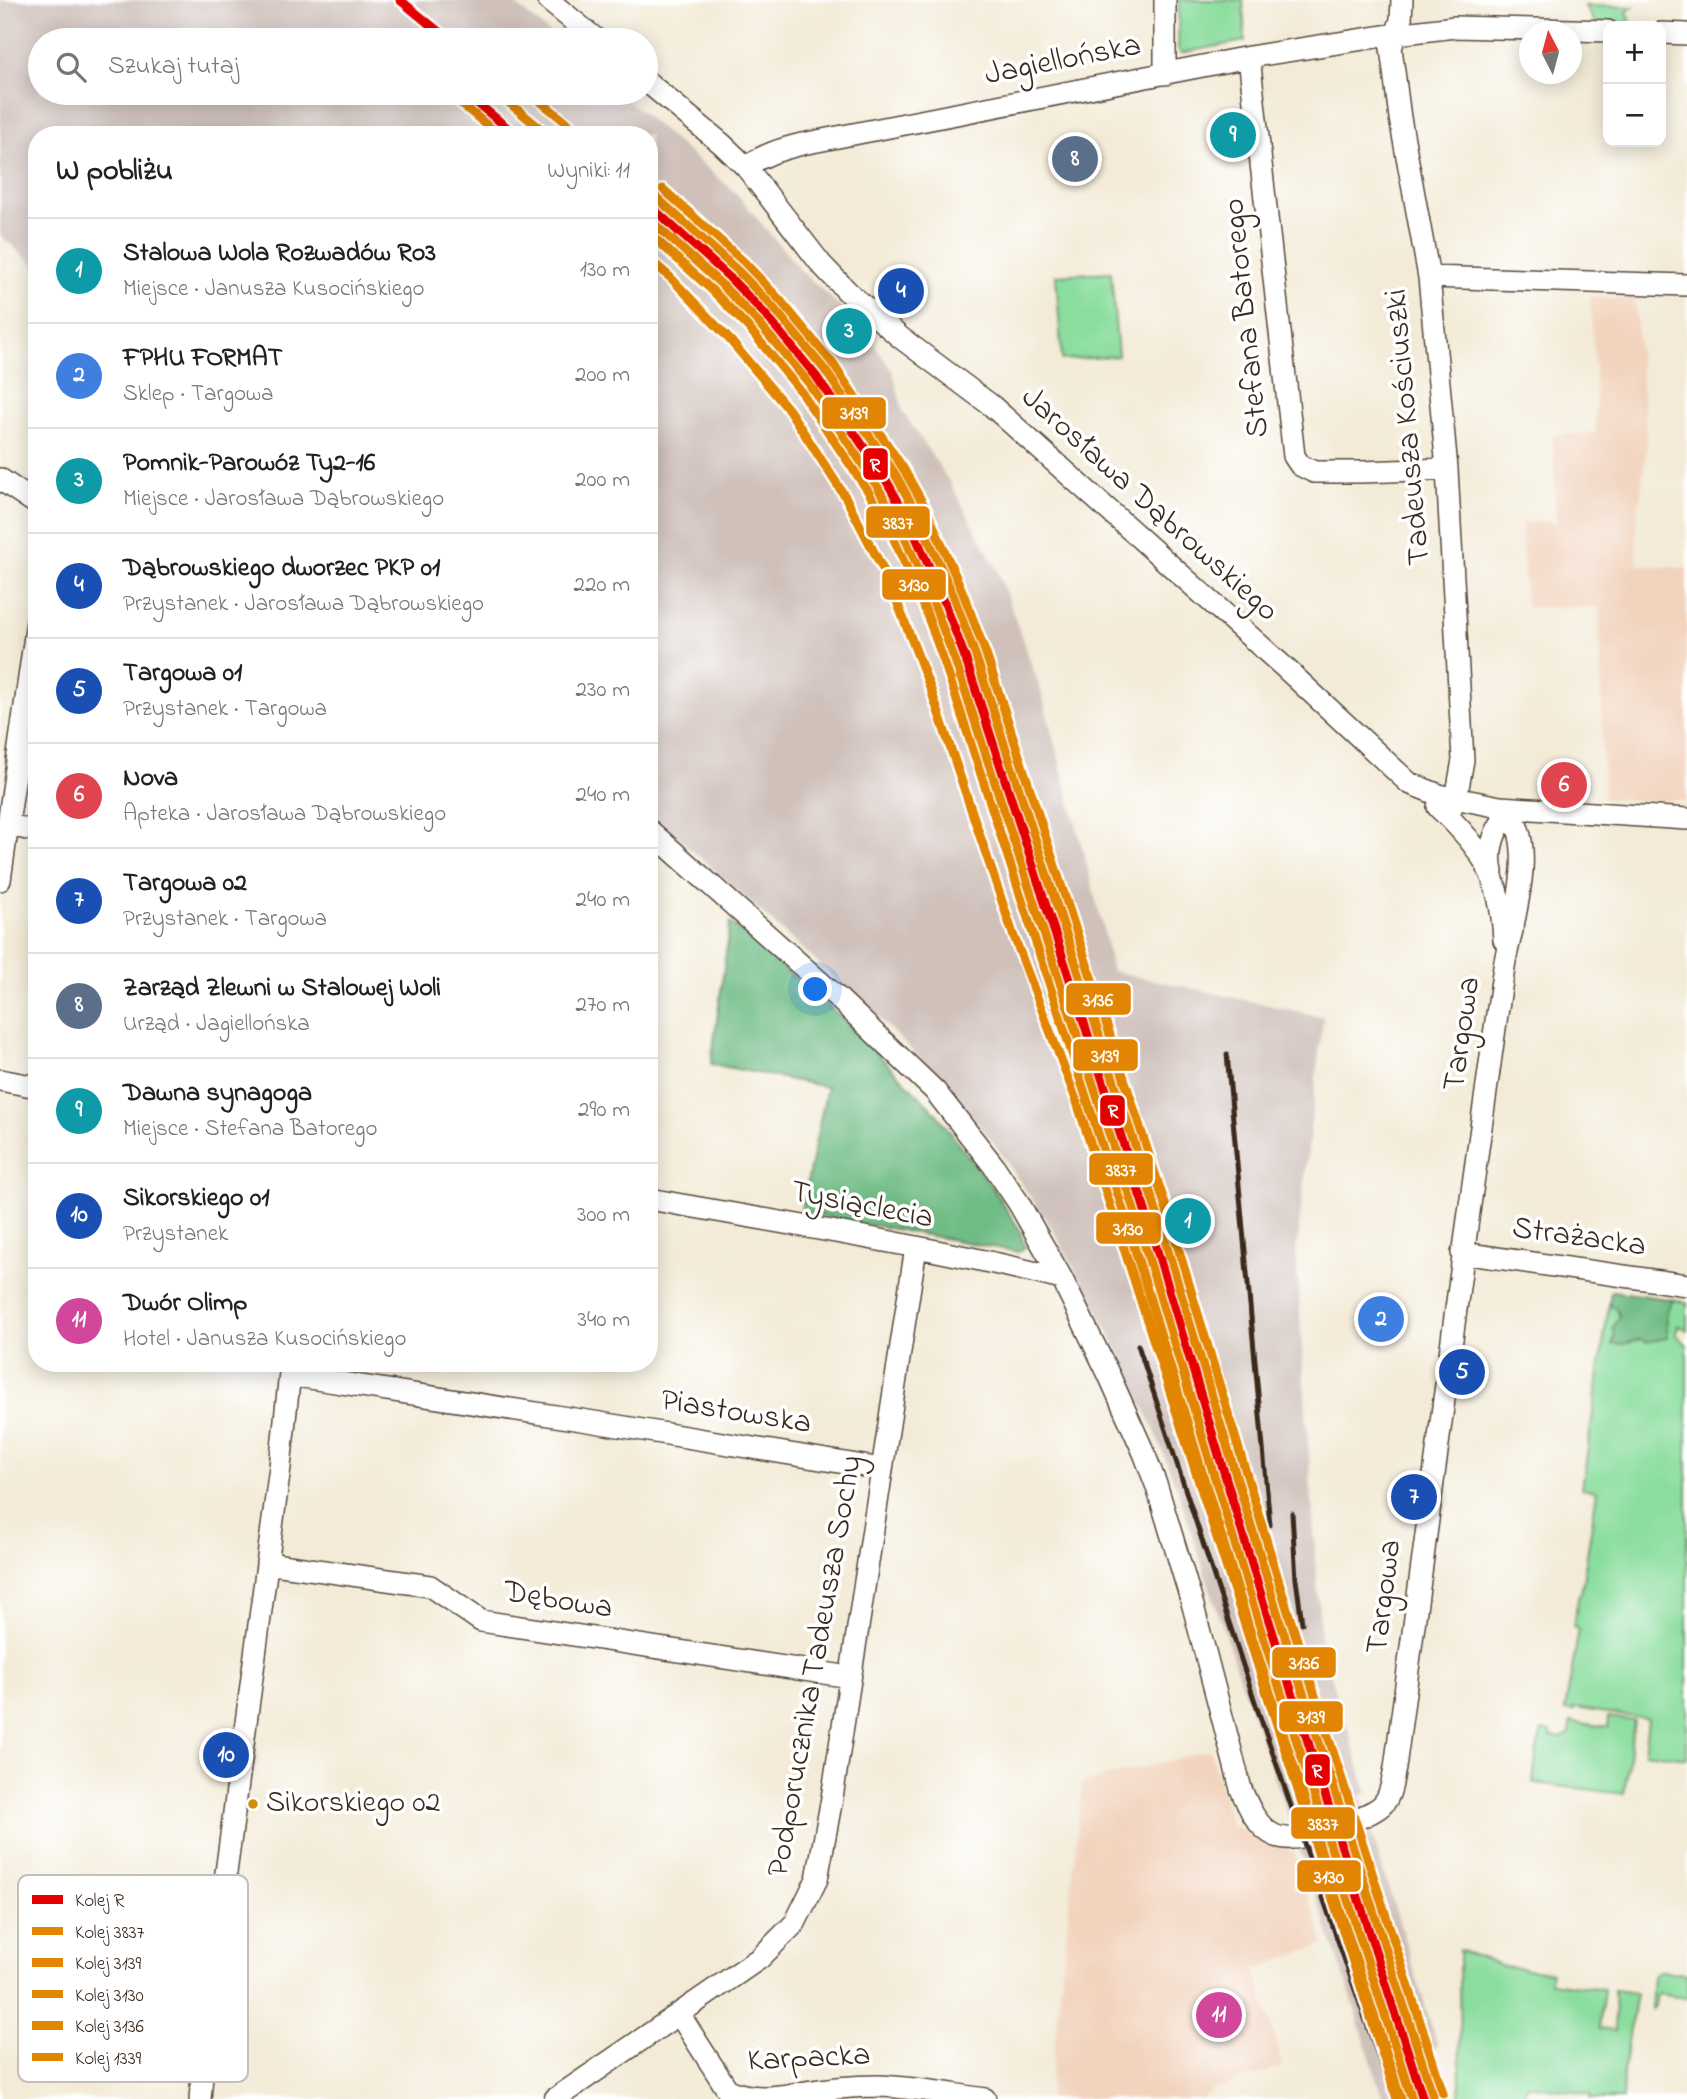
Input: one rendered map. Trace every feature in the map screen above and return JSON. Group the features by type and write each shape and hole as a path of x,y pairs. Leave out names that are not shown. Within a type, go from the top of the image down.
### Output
{"street":[{"path":"548,0 582,28"},
{"path":"1165,0 1166,74"},
{"name":"Tadeusza Kościuszki","path":"1402,0 1401,20 1391,48 1400,118 1429,277 1447,469 1463,757 1461,777 1451,807"},
{"name":"Jagiellońska","path":"746,167 773,152 802,144 1249,57 1455,27 1603,31"},
{"path":"1666,33 1687,34"},
{"name":"Stefana Batorego","path":"1249,57 1294,456 1300,466 1314,472 1447,469"},
{"name":"Jarosława Dąbrowskiego","path":"658,90 746,167 821,264 849,293 901,338 1011,423 1412,784"},
{"path":"1429,277 1687,285"},
{"path":"0,479 28,498"},
{"path":"0,880 28,685"},
{"name":"Targowa","path":"1412,784 1451,807 1484,858 1493,877 1502,920 1505,963"},
{"path":"1451,807 1687,819"},
{"path":"1493,877 1490,864 1492,844 1499,826 1512,810"},
{"name":"Targowa","path":"1062,1279 1109,1375 1157,1487 1193,1606 1241,1789 1250,1810 1260,1824 1275,1836 1290,1839 1373,1812 1382,1806 1389,1795 1395,1768 1462,1253 1505,963 1518,901 1522,851 1512,810"},
{"path":"8,825 28,829"},
{"path":"658,838 838,998 935,1091 993,1165 1018,1202 1062,1279"},
{"path":"0,1080 28,1085"},
{"name":"Tysiąclecia","path":"658,1201 916,1247 1062,1279"},
{"name":"Podporucznika Tadeusza Sochy","path":"555,2099 760,1958 795,1923 817,1879 916,1247"},
{"name":"Strażacka","path":"1462,1253 1687,1285"},
{"path":"225,1875 290,1372"},
{"name":"Piastowska","path":"307,1372 882,1469"},
{"name":"Dębowa","path":"267,1563 430,1586 481,1621 850,1677"},
{"name":"Karpacka","path":"679,2014 727,2089 746,2099 848,2087 881,2086 985,2099"}],"shaded area":[{"path":"0,0 510,0 544,28 28,28 28,105 633,105 658,126 28,126 28,259 0,235"},
{"path":"658,126 736,193 801,271 862,327 893,372 903,412 949,481 997,569 1041,691 1112,971 1323,1017 1296,1253 1321,1643 1367,1792 1360,1796 1438,2047 1421,2055 1435,2099 1383,2099 1348,1987 1240,1680 1179,1494 1154,1429 1110,1334 1055,1233 996,1146 948,1087 876,1015 658,820"},
{"path":"1590,297 1635,299 1647,447 1636,526 1637,565 1687,568 1687,801 1604,799 1599,607 1526,607 1521,522 1556,522 1553,434 1596,433"},
{"path":"1210,1750 1231,1825 1294,1852 1324,1944 1255,1969 1283,2066 1213,2090 1200,2099 1049,2099 1082,1783"}],"green space":[{"path":"1179,0 1243,0 1245,41 1181,53 1178,49"},
{"path":"1585,6 1634,7 1627,11 1630,21 1603,21 1603,26 1593,20"},
{"path":"1111,272 1118,356 1062,360 1056,275"},
{"path":"730,923 843,1019 935,1112 993,1189 1019,1229 1025,1247 1018,1252 801,1212 827,1087 711,1064"},
{"path":"1611,1291 1687,1302 1687,1330 1678,1325 1676,1334 1687,1345 1687,1758 1644,1752 1648,1719 1574,1708 1573,1711 1565,1710 1579,1629 1573,1627 1581,1594 1597,1491 1582,1488"},
{"path":"1611,1291 1674,1300 1667,1313 1668,1338 1646,1342 1641,1339 1612,1345 1615,1336 1613,1327 1620,1317 1616,1309 1609,1305"},
{"path":"1609,1717 1634,1721 1624,1794 1533,1783 1542,1731 1551,1732 1550,1736 1560,1738 1570,1734 1571,1722 1608,1727"},
{"path":"1459,1950 1504,1966 1551,1972 1550,1982 1604,1989 1599,2029 1614,2031 1614,1990 1636,1993 1623,2072 1622,2099 1590,2099 1590,2094 1526,2085 1524,2098 1531,2099 1461,2099"},
{"path":"1659,1971 1687,1974 1687,1998 1657,1994 1655,2006 1651,2009 1653,1976"}],"railway":[{"path":"1227,1054 1270,1525"},
{"path":"1115,1068 1315,1685 1411,1993"},
{"path":"1138,1345 1257,1708 1393,2099"},
{"path":"1292,1513 1302,1623"}],"rail line":[{"name":"R","path":"400,0 434,28"},
{"name":"1339","path":"463,105 488,126"},
{"name":"R","path":"480,105 505,126"},
{"name":"3837","path":"512,105 537,126"},
{"name":"3139","path":"545,105 571,126"},
{"name":"3136","path":"663,189 744,262 780,300 833,364 903,468 926,509 963,593 986,654 1163,1198 1289,1615 1443,2093"},
{"name":"3139","path":"658,199 737,270 772,306 825,370 895,474 917,514 954,597 976,657 1153,1201 1279,1618 1433,2096"},
{"name":"R","path":"658,213 729,277 764,313 816,376 886,480 908,519 944,601 966,660 1143,1204 1269,1621 1423,2099"},
{"name":"3837","path":"658,227 756,320 808,382 899,524 934,605 956,663 1133,1207 1259,1624 1412,2099"},
{"name":"3130","path":"658,241 748,327 799,389 868,491 889,528 925,609 1123,1210 1249,1627 1401,2099"},
{"name":"1339","path":"658,267 730,340 789,410 846,498 889,581 931,690 1013,934 1077,1102 1397,2099"}],"place":[{"name":"Dawna synagoga","path":"1233,135"},
{"name":"Zarząd Zlewni w Stalowej Woli","path":"1075,159"},
{"name":"Dąbrowskiego dworzec PKP 01","path":"901,291"},
{"name":"Pomnik-Parowóz Ty2-16","path":"849,331"},
{"name":"Nova","path":"1564,785"},
{"name":"Stalowa Wola Rozwadów Ro3","path":"1188,1221"},
{"name":"FPHU FORMAT","path":"1381,1319"},
{"name":"Targowa 01","path":"1462,1372"},
{"name":"Targowa 02","path":"1414,1497"},
{"name":"Sikorskiego 01","path":"226,1755"},
{"name":"Sikorskiego 02","path":"253,1804"},
{"name":"Dwór Olimp","path":"1219,2015"}]}
